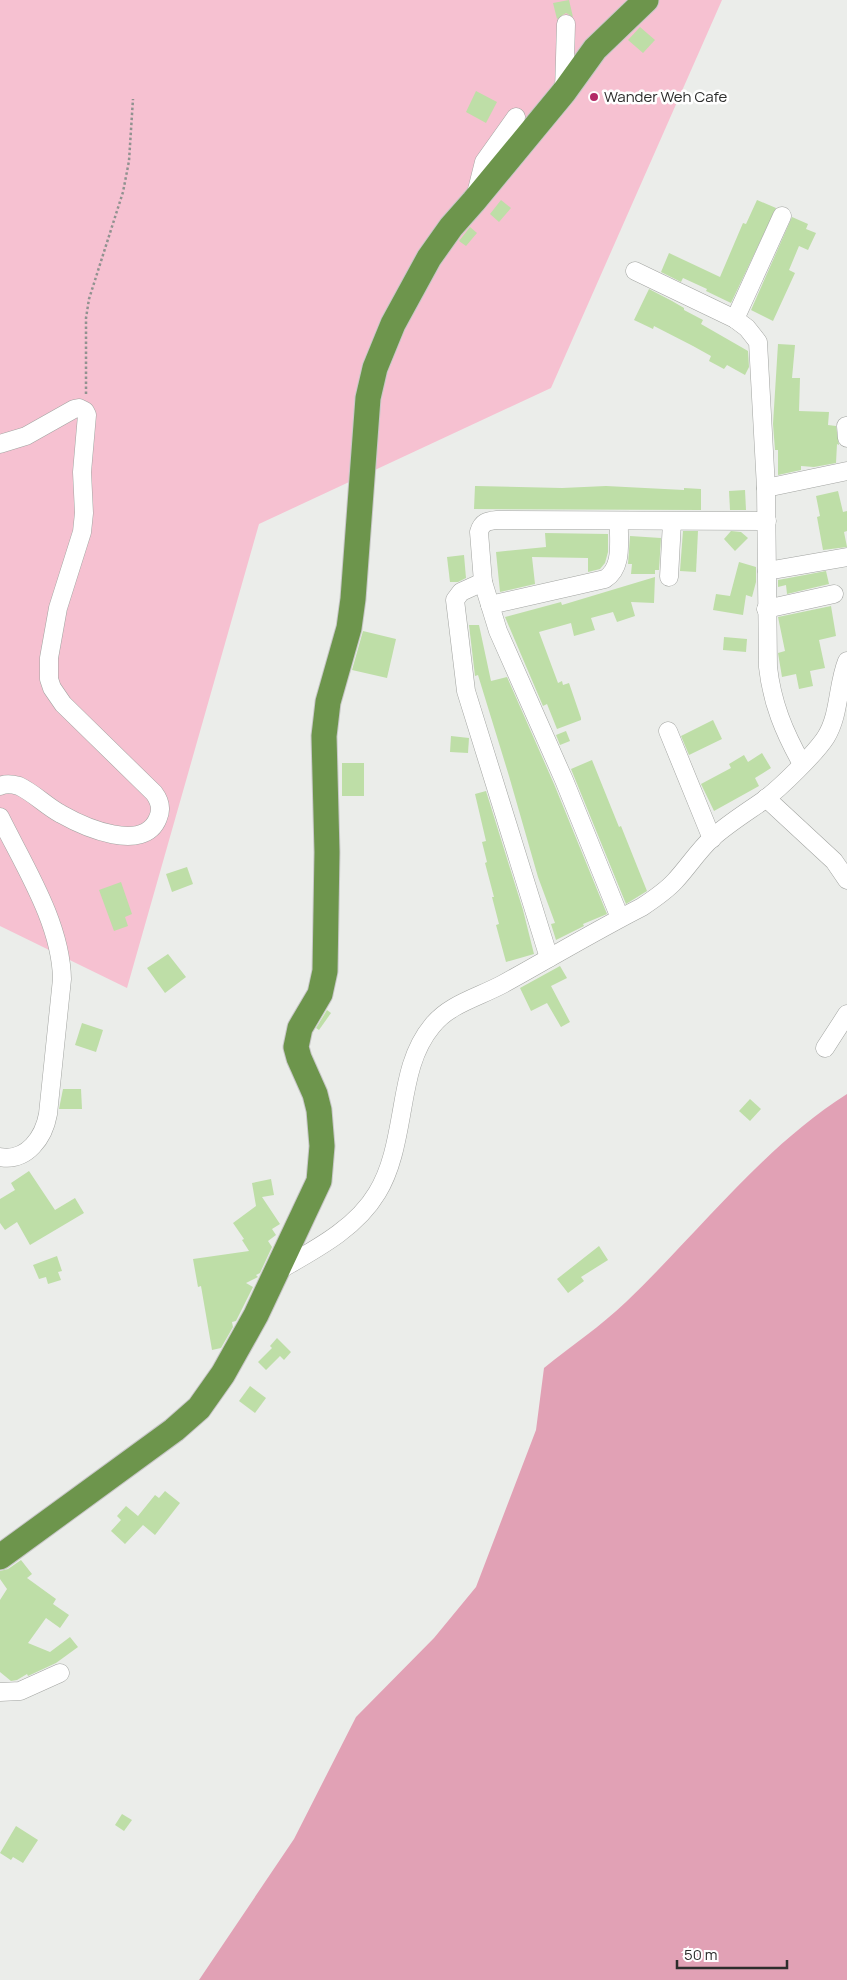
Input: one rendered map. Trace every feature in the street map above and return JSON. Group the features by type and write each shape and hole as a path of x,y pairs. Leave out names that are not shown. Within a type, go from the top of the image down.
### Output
{"highway":[{"path":"0,1557 174,1430 199,1408 211,1393 235,1353 315,1192 321,1169 321,1127 315,1094 296,1047 300,1028 320,994 326,971 327,852 324,736 328,702 349,628 353,599 368,398 375,368 393,324 429,258 451,227 474,202 564,92 595,49 646,0"}],"street":[{"path":"564,92 566,24"},
{"path":"474,202 484,162 516,117"},
{"path":"734,319 782,216"},
{"path":"635,271 734,319 755,336 760,350 766,488 766,609 770,689 785,734 802,764"},
{"path":"0,444 26,436 74,409 85,410 87,421 82,472 83,523 79,544 54,624 49,658 49,679 52,688 63,704 154,793 159,800 159,815 156,823 150,830 142,834 118,836 86,826 60,814 20,787 12,784 0,786"},
{"path":"766,488 847,471"},
{"path":"620,918 564,780 505,649 483,582 479,532 481,525 487,521 766,521"},
{"path":"490,605 605,579 612,575 618,556 619,521"},
{"path":"669,577 672,522"},
{"path":"767,571 847,557"},
{"path":"483,582 461,592 455,600 463,676 466,691 549,958"},
{"path":"766,609 834,594"},
{"path":"276,1272 334,1236 352,1222 377,1193 386,1174 396,1143 414,1056 422,1039 443,1014 501,985 642,907 661,894 675,881 712,838 766,798 802,764 825,738 837,712 842,675 847,661"},
{"path":"668,731 712,838"},
{"path":"766,798 834,861 847,880"},
{"path":"0,817 39,894 56,942 62,965 62,979 48,1114 44,1131 36,1144 24,1153 8,1158 0,1157"},
{"path":"825,1048 847,1014"},
{"path":"0,1692 20,1691 60,1673"}],"path":[{"path":"85,410 86,318 89,299 117,217 123,192 129,160 134,99"}],"shaded area":[{"path":"0,0 722,0 551,388 259,524 127,988 0,926"},
{"path":"847,1094 847,1980 199,1980 294,1839 356,1717 434,1638 476,1587 536,1430 544,1368 626,1302 732,1192 787,1139"}],"building":[{"path":"569,0 573,17 566,13 557,19 553,3"},
{"path":"640,27 655,40 643,53 628,40"},
{"path":"476,91 497,102 486,123 466,112"},
{"path":"501,200 511,208 499,222 490,214"},
{"path":"757,200 776,208 731,303 683,278 681,282 661,272 669,253 720,277 743,223 746,224"},
{"path":"792,217 808,224 806,229 816,233 808,250 799,246 789,270 795,273 773,321 751,310"},
{"path":"470,227 477,233 466,246 459,241"},
{"path":"649,289 684,308 684,310 703,320 701,324 748,351 749,367 745,375 727,365 724,369 709,361 711,356 693,346 654,326 653,329 634,320"},
{"path":"778,344 795,345 792,378 800,378 799,411 829,412 828,425 836,426 839,445 837,444 836,463 814,467 801,466 801,470 778,475 778,450 775,450 773,424"},
{"path":"475,486 562,488 606,486 684,490 684,488 701,489 701,510 474,509"},
{"path":"745,490 746,510 730,510 729,491"},
{"path":"838,491 843,512 847,511 847,531 844,532 847,547 823,550 817,517 820,516 816,496"},
{"path":"683,531 698,531 696,572 680,571"},
{"path":"731,531 741,532 748,538 735,551 724,539"},
{"path":"545,533 608,534 608,552 605,563 600,569 588,572 588,558 532,557 535,584 500,592 496,552 546,547"},
{"path":"630,536 661,538 659,570 655,570 655,574 631,574 632,564 628,564"},
{"path":"464,555 466,578 458,582 450,582 447,557"},
{"path":"739,562 756,567 756,582 752,597 746,595 743,615 713,610 716,594 730,596"},
{"path":"826,571 829,584 787,594 786,585 778,587 778,580"},
{"path":"655,577 654,603 631,602 635,616 617,622 613,612 591,618 595,630 574,636 571,623 539,632 558,683 562,681 563,685 569,683 581,718 581,720 557,729 547,704 543,706 505,617 561,602 562,605"},
{"path":"831,606 836,636 819,640 825,668 810,671 813,686 799,689 796,674 782,677 778,653 785,651 778,617"},
{"path":"469,625 479,625 491,681 507,677 554,784 607,914 583,924 584,926 556,940 551,924 555,923 538,877 478,675 475,676"},
{"path":"363,631 396,639 387,678 352,670"},
{"path":"724,637 747,639 746,652 723,650"},
{"path":"713,720 722,739 689,755 681,736"},
{"path":"566,731 570,741 560,745 556,735"},
{"path":"451,736 469,738 468,753 450,752"},
{"path":"762,753 771,768 755,778 759,786 714,811 701,784 731,768 729,764 744,755 748,762"},
{"path":"592,760 647,891 626,904 571,769"},
{"path":"342,763 364,763 364,796 342,796"},
{"path":"486,791 523,910 534,954 506,962 496,925 499,924 482,842 486,841 475,794"},
{"path":"187,867 193,884 172,892 166,874"},
{"path":"121,882 132,914 125,917 128,926 114,931 99,890"},
{"path":"168,954 186,977 165,993 147,968"},
{"path":"560,966 567,978 551,986 570,1022 561,1027 547,1003 531,1011 520,988"},
{"path":"327,1010 331,1013 319,1030 316,1028"},
{"path":"82,1023 103,1030 96,1052 75,1045"},
{"path":"63,1089 81,1089 82,1109 59,1109"},
{"path":"750,1099 761,1109 750,1121 739,1111"},
{"path":"29,1171 55,1210 75,1198 84,1213 30,1245 17,1222 5,1230 0,1223 0,1199 15,1190 11,1183"},
{"path":"271,1179 274,1195 262,1197 280,1224 272,1229 276,1235 268,1241 272,1247 260,1273 256,1275 258,1277 246,1283 253,1287 236,1321 232,1322 233,1327 221,1348 212,1350 201,1286 198,1287 193,1259 249,1251 242,1240 244,1239 233,1223 256,1206 252,1183"},
{"path":"599,1246 608,1260 581,1277 584,1281 568,1293 557,1279"},
{"path":"57,1256 62,1271 58,1272 61,1280 48,1284 46,1277 39,1279 33,1265"},
{"path":"277,1338 291,1352 284,1360 280,1356 266,1370 258,1362 272,1348 270,1346"},
{"path":"250,1386 266,1398 255,1413 239,1401"},
{"path":"165,1491 180,1503 155,1535 143,1525 125,1544 111,1531 121,1520 117,1516 126,1506 138,1516 155,1495 159,1498"},
{"path":"21,1560 32,1574 27,1578 56,1599 53,1604 69,1615 60,1628 46,1618 28,1643 50,1652 70,1637 78,1647 56,1663 28,1676 27,1674 11,1681 0,1672 0,1600 7,1589 0,1579 0,1571 8,1569"},
{"path":"122,1814 132,1820 124,1831 115,1825"},
{"path":"16,1826 38,1840 23,1863 13,1857 11,1860 0,1853"}],"place":[{"name":"Wander Weh Cafe","path":"594,97"}]}
